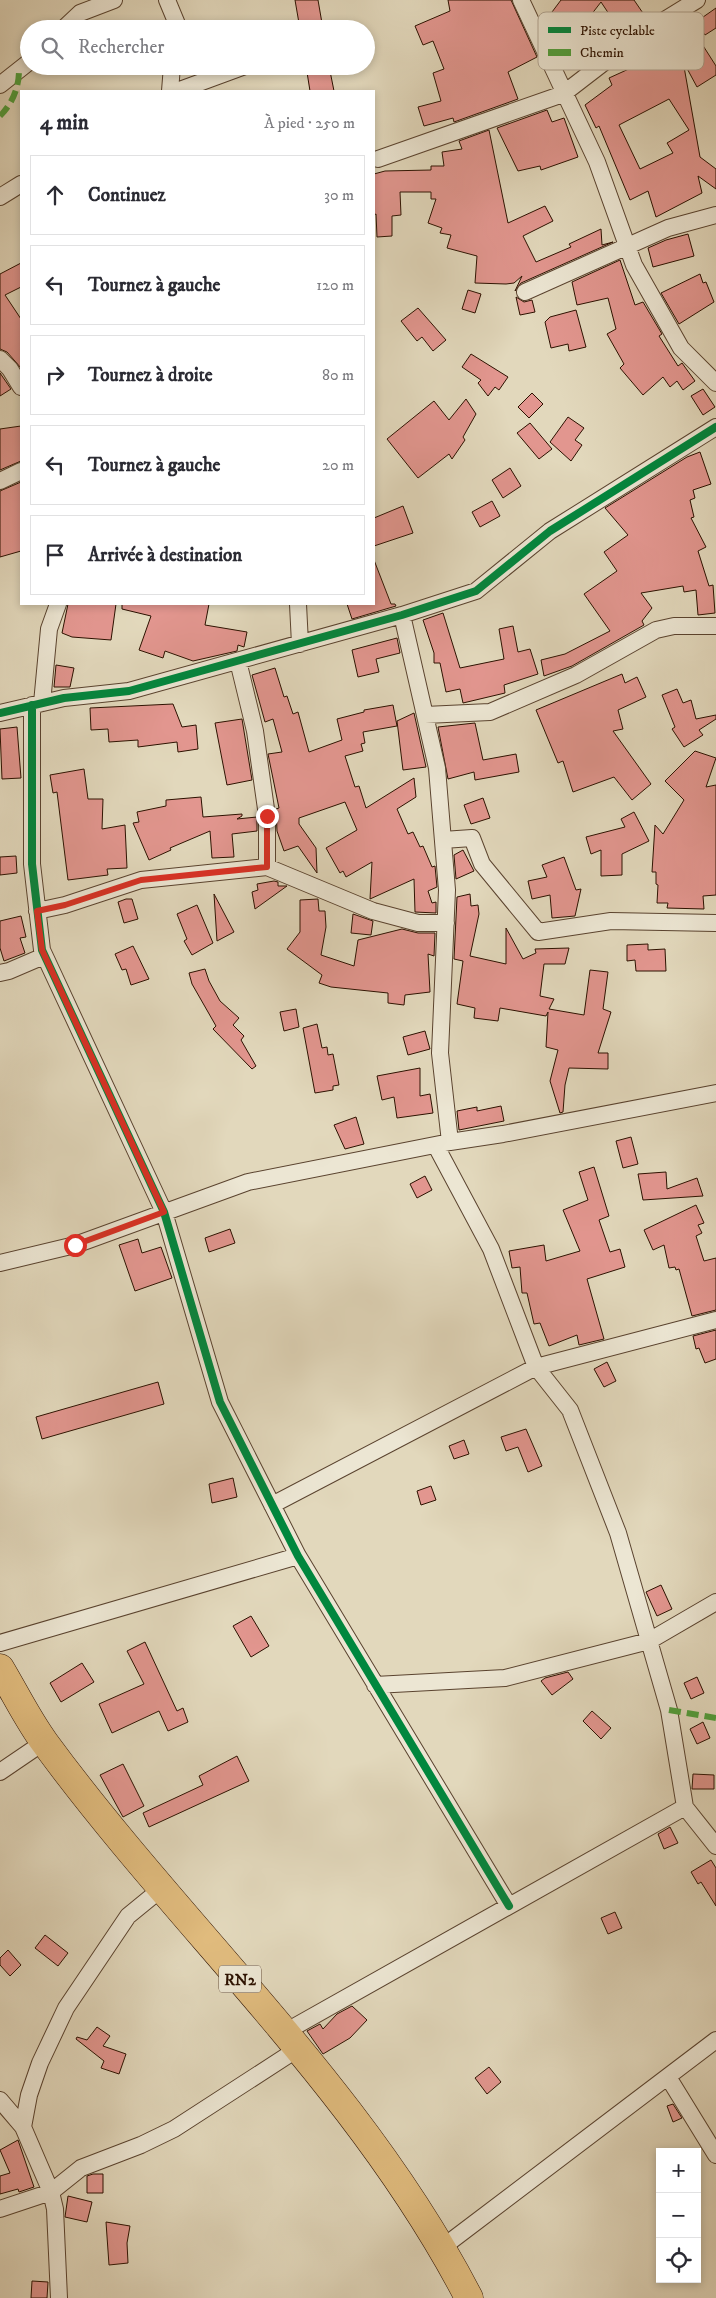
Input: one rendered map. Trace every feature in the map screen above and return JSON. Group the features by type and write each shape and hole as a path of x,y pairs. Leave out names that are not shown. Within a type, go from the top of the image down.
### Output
{"highway":[{"name":"RN2","path":"0,1668 44,1742 161,1889 292,2040 380,2153 443,2248 469,2298"}],"street":[{"path":"68,20 76,6 114,0"},
{"path":"167,0 174,20"},
{"path":"521,0 538,38"},
{"path":"678,12 698,0"},
{"path":"0,85 20,69"},
{"path":"552,70 597,162 634,265 681,348 716,383"},
{"path":"378,159 563,94 594,70"},
{"path":"170,90 171,75"},
{"path":"181,90 221,75"},
{"path":"0,197 20,185"},
{"path":"525,292 668,228 716,215"},
{"path":"0,359 10,369 20,385"},
{"path":"0,712 64,698 129,690 402,615 476,591 550,531 716,427"},
{"path":"0,482 20,472"},
{"path":"58,605 49,629 37,704 32,864 44,956 164,1212 220,1402 298,1556 509,1906"},
{"path":"298,605 300,644"},
{"path":"402,615 437,768 447,890 440,1053 443,1144 491,1249 536,1367 570,1410 618,1533 669,1710 685,1807 716,1846"},
{"path":"425,714 490,712 576,675 656,630 674,626 716,626"},
{"path":"238,661 255,731 267,816 267,867"},
{"path":"443,840 472,838 482,864 538,932 611,921 716,923"},
{"path":"37,911 65,905 141,880 267,867 373,911 418,923 446,923"},
{"path":"0,972 9,971 44,956"},
{"path":"0,1263 75,1245 248,1182 716,1093"},
{"path":"272,1505 536,1367 716,1320"},
{"path":"0,1643 298,1556"},
{"path":"375,1685 505,1678 649,1641 716,1602"},
{"path":"0,1772 44,1742"},
{"path":"0,2209 51,2192 81,2168 141,2145 174,2129 292,2040 509,1906 685,1807"},
{"path":"23,2127 29,2095 40,2063 66,2008 128,1916 161,1889"},
{"path":"443,2248 716,2040"},
{"path":"668,2077 716,2155"},
{"path":"0,2100 23,2127 51,2192 55,2209 59,2298"}],"building":[{"path":"295,0 318,0 321,20 298,20"},
{"path":"448,0 511,0 537,57 508,72 518,99 454,122 453,118 424,126 418,107 441,101 433,73 444,69 433,41 423,45 415,26 450,11"},
{"path":"561,0 634,0 642,12 608,12 601,2 593,12 552,12"},
{"path":"716,8 716,28 705,35 704,34 704,16"},
{"path":"704,47 716,66 716,75 697,87 688,70 704,70"},
{"path":"627,70 685,70 700,157 716,169 716,189 698,176 702,193 656,217 648,191 630,200 599,126 596,128 585,105 612,85 609,78","holes":["669,99 689,130 667,143 673,153 640,169 619,125"]},
{"path":"307,75 331,75 334,90 310,90"},
{"path":"547,110 552,122 564,118 578,157 541,170 540,166 518,171 497,128"},
{"path":"489,130 508,223 545,206 553,221 523,236 536,262 571,247 569,244 601,229 602,245 613,242 521,283 515,291 522,276 514,283 475,283 477,256 447,248 451,235 440,233 442,228 428,223 436,199 431,199 431,192 400,192 401,215 392,216 392,236 377,237 375,174 385,171 431,170 431,166 444,166 442,152 462,149 459,141"},
{"path":"688,234 694,256 653,267 648,248 666,240"},
{"path":"620,260 635,305 643,302 662,334 659,336 678,366 682,363 695,381 683,390 677,381 670,387 663,377 643,395 620,368 624,364 607,334 616,329 608,298 577,305 572,282"},
{"path":"20,264 20,288 5,295 20,318 20,367 7,352 0,349 0,274"},
{"path":"700,274 703,283 706,282 714,302 679,324 661,293"},
{"path":"468,290 481,294 475,313 462,309"},
{"path":"516,297 524,302 532,300 535,312 520,315"},
{"path":"418,308 446,340 433,351 422,337 417,341 401,321"},
{"path":"576,310 586,347 569,351 568,344 551,348 545,322 550,317"},
{"path":"471,354 508,377 499,390 495,387 488,396 478,383 481,380 462,367"},
{"path":"0,373 11,389 0,396"},
{"path":"703,389 715,407 703,415 691,396"},
{"path":"532,393 543,404 529,418 518,407"},
{"path":"466,399 476,414 463,437 465,440 452,459 449,454 418,478 387,439 434,401 449,420"},
{"path":"568,417 584,428 575,440 582,445 571,461 550,442"},
{"path":"530,423 552,449 539,459 517,433"},
{"path":"20,426 20,461 0,470 0,429"},
{"path":"700,452 711,484 693,490 695,498 690,500 694,517 691,518 706,547 698,551 709,586 713,585 715,613 698,615 696,590 684,592 683,586 641,593 652,608 642,621 644,625 572,666 544,676 541,660 565,654 610,631 584,594 617,571 604,552 628,535 605,508 687,457"},
{"path":"510,468 521,486 503,498 492,480"},
{"path":"20,482 20,551 0,557 0,491"},
{"path":"492,501 500,516 480,527 472,512"},
{"path":"403,506 413,533 375,546 375,518"},
{"path":"375,563 391,604 396,606 352,619 347,605 375,605"},
{"path":"68,605 116,605 111,640 72,637 62,633"},
{"path":"122,605 209,605 205,625 247,632 244,647 238,645 237,651 193,661 165,651 163,658 139,650 151,616 122,609"},
{"path":"443,613 460,668 504,659 499,629 513,626 518,652 530,649 538,674 504,685 505,693 463,703 460,689 446,692 440,663 434,663 434,653 423,620"},
{"path":"397,638 400,653 376,659 379,672 358,677 352,650"},
{"path":"56,665 74,668 70,687 54,687"},
{"path":"275,668 284,697 287,696 293,714 298,712 309,752 342,740 337,719 364,712 364,710 393,705 397,726 363,732 365,743 361,744 363,751 345,756 355,787 359,786 366,808 414,778 416,797 397,809 408,834 413,832 420,847 423,846 432,867 435,866 437,887 428,891 432,903 436,902 436,913 415,912 414,879 370,899 372,862 346,877 343,871 340,873 326,848 357,830 345,802 299,818 299,824 316,848 317,873 298,846 284,851 277,831 276,809 279,808 268,754 282,752 273,719 265,722 252,675"},
{"path":"622,674 625,683 637,677 646,697 618,710 623,729 613,731 651,784 632,800 614,777 573,792 563,761 558,763 536,710"},
{"path":"677,689 683,703 691,700 696,719 716,715 716,719 699,730 703,735 684,747 672,729 675,727 662,695"},
{"path":"173,704 182,727 196,725 198,749 178,752 177,742 138,747 138,740 109,742 108,729 91,730 90,708"},
{"path":"414,713 426,767 403,770 397,721"},
{"path":"242,719 252,780 227,785 215,723"},
{"path":"475,723 483,760 516,754 519,772 475,780 474,772 448,779 438,727"},
{"path":"17,727 21,778 2,779 0,729"},
{"path":"695,751 716,758 706,787 716,785 716,895 703,896 704,909 667,908 668,903 657,903 658,885 656,884 656,872 652,872 655,825 663,834 684,800 665,781"},
{"path":"84,769 88,799 103,799 102,829 125,825 127,868 107,869 108,875 68,880 57,792 53,793 50,775"},
{"path":"201,797 203,817 242,814 237,819 257,817 257,831 232,834 234,857 212,858 210,831 170,848 171,850 149,860 133,823 139,822 137,812 166,806 166,800"},
{"path":"483,798 490,818 471,824 464,805"},
{"path":"634,812 649,841 622,854 622,875 601,876 601,850 591,854 586,837 625,827 621,819"},
{"path":"463,850 474,871 456,879 454,855"},
{"path":"16,856 17,873 0,875 0,857"},
{"path":"564,857 576,890 581,889 575,916 552,918 550,895 532,899 528,881 547,877 542,865"},
{"path":"278,882 278,886 287,886 255,909 252,892 258,890 257,884"},
{"path":"214,894 234,932 217,941"},
{"path":"470,894 471,906 478,905 479,914 470,956 506,964 506,928 523,959 536,953 535,949 569,948 565,964 544,964 540,996 554,999 549,1009 584,1015 590,970 608,972 603,1009 611,1012 598,1053 608,1053 608,1069 569,1068 565,1085 563,1112 560,1113 550,1081 558,1050 546,1047 548,1012 546,1016 500,1008 498,1021 474,1018 475,1008 457,1004 463,961 454,959 457,897"},
{"path":"132,899 138,919 124,923 118,902"},
{"path":"318,899 319,911 325,911 326,927 321,955 354,966 358,940 402,929 418,933 435,933 434,956 428,954 430,992 405,995 404,1005 388,1003 388,993 331,987 319,983 322,975 287,949 300,932 300,900"},
{"path":"197,905 213,943 192,955 184,941 187,939 177,914"},
{"path":"353,914 373,921 371,935 351,933"},
{"path":"21,916 26,937 20,938 25,953 4,961 0,948 0,921"},
{"path":"648,944 648,950 665,949 666,971 636,971 635,960 627,961 627,945"},
{"path":"133,946 149,979 131,985 126,969 122,970 115,954"},
{"path":"205,969 220,1001 239,1018 233,1025 244,1036 241,1040 256,1066 252,1069 213,1029 216,1026 192,984 189,973"},
{"path":"296,1009 299,1027 284,1031 280,1012"},
{"path":"317,1024 322,1048 327,1047 328,1055 333,1054 339,1085 333,1086 333,1090 315,1093 303,1028"},
{"path":"425,1031 430,1049 408,1055 403,1037"},
{"path":"420,1068 420,1096 430,1094 433,1113 397,1118 394,1097 382,1100 377,1076"},
{"path":"501,1106 504,1121 459,1130 457,1111 477,1107 477,1111"},
{"path":"356,1117 364,1144 345,1149 334,1125"},
{"path":"631,1137 638,1164 623,1168 616,1141"},
{"path":"594,1167 609,1216 599,1220 610,1252 620,1249 625,1267 587,1279 604,1339 579,1345 577,1335 549,1346 540,1323 534,1324 527,1293 522,1293 520,1267 512,1268 509,1251 544,1245 546,1261 580,1251 563,1210 588,1200 579,1172"},
{"path":"666,1172 667,1189 697,1178 703,1196 643,1200 638,1174"},
{"path":"425,1176 432,1190 417,1198 410,1184"},
{"path":"696,1205 704,1223 698,1225 702,1233 696,1236 704,1261 716,1258 716,1310 692,1316 679,1269 676,1270 675,1267 669,1268 664,1245 653,1250 644,1230"},
{"path":"230,1229 235,1243 209,1252 205,1238"},
{"path":"138,1239 142,1253 161,1247 172,1278 135,1291 119,1245"},
{"path":"716,1330 716,1359 705,1363 699,1348 696,1349 693,1336"},
{"path":"607,1362 616,1381 604,1387 594,1369"},
{"path":"158,1382 164,1404 42,1439 36,1417"},
{"path":"526,1429 542,1466 528,1472 518,1447 506,1451 501,1437"},
{"path":"464,1440 469,1454 454,1459 449,1446"},
{"path":"233,1478 237,1497 212,1503 209,1484"},
{"path":"431,1486 436,1500 421,1505 417,1491"},
{"path":"661,1585 672,1609 657,1616 646,1592"},
{"path":"251,1616 269,1646 251,1657 233,1626"},
{"path":"145,1642 177,1711 183,1708 188,1722 168,1731 159,1711 112,1733 99,1704 144,1684 127,1651"},
{"path":"82,1663 94,1682 61,1702 50,1683"},
{"path":"568,1672 573,1679 552,1695 541,1681 545,1678"},
{"path":"697,1677 704,1693 691,1699 684,1683"},
{"path":"592,1711 611,1728 601,1739 583,1721"},
{"path":"703,1722 710,1738 697,1744 690,1729"},
{"path":"237,1756 249,1781 149,1827 143,1813 203,1785 199,1776"},
{"path":"123,1764 144,1806 123,1817 100,1775"},
{"path":"693,1774 714,1775 714,1789 692,1789"},
{"path":"670,1827 678,1843 664,1849 658,1834"},
{"path":"711,1860 716,1868 716,1906 701,1882 698,1884 691,1872"},
{"path":"615,1912 622,1928 608,1934 601,1918"},
{"path":"45,1935 68,1953 58,1966 35,1948"},
{"path":"8,1950 21,1965 10,1976 0,1965 0,1958"},
{"path":"352,2006 367,2020 350,2038 323,2054 307,2031 320,2024 323,2029 337,2014"},
{"path":"97,2027 110,2036 103,2046 126,2054 119,2074 101,2068 104,2061 76,2039 77,2037 87,2040"},
{"path":"489,2067 501,2082 487,2094 475,2078"},
{"path":"673,2104 682,2118 673,2122 667,2106"},
{"path":"18,2140 34,2187 19,2192 18,2189 0,2194 0,2176 10,2173 0,2150"},
{"path":"103,2174 103,2193 87,2193 87,2176"},
{"path":"68,2196 92,2202 87,2222 65,2217"},
{"path":"106,2222 130,2226 127,2243 128,2263 109,2265"},
{"path":"32,2281 48,2282 47,2298 31,2298"}],"marked path":[{"path":"0,116 14,95 18,83 19,70"},
{"path":"669,1710 716,1718"}],"cycle path":[{"path":"0,713 64,698 129,691 402,615 476,591 550,531 716,427"},
{"path":"32,705 32,864 42,950 164,1212 220,1402 298,1556 509,1906"}],"route":[{"path":"75,1245 164,1212 42,950 37,911 65,905 141,880 267,867 267,816"}]}
